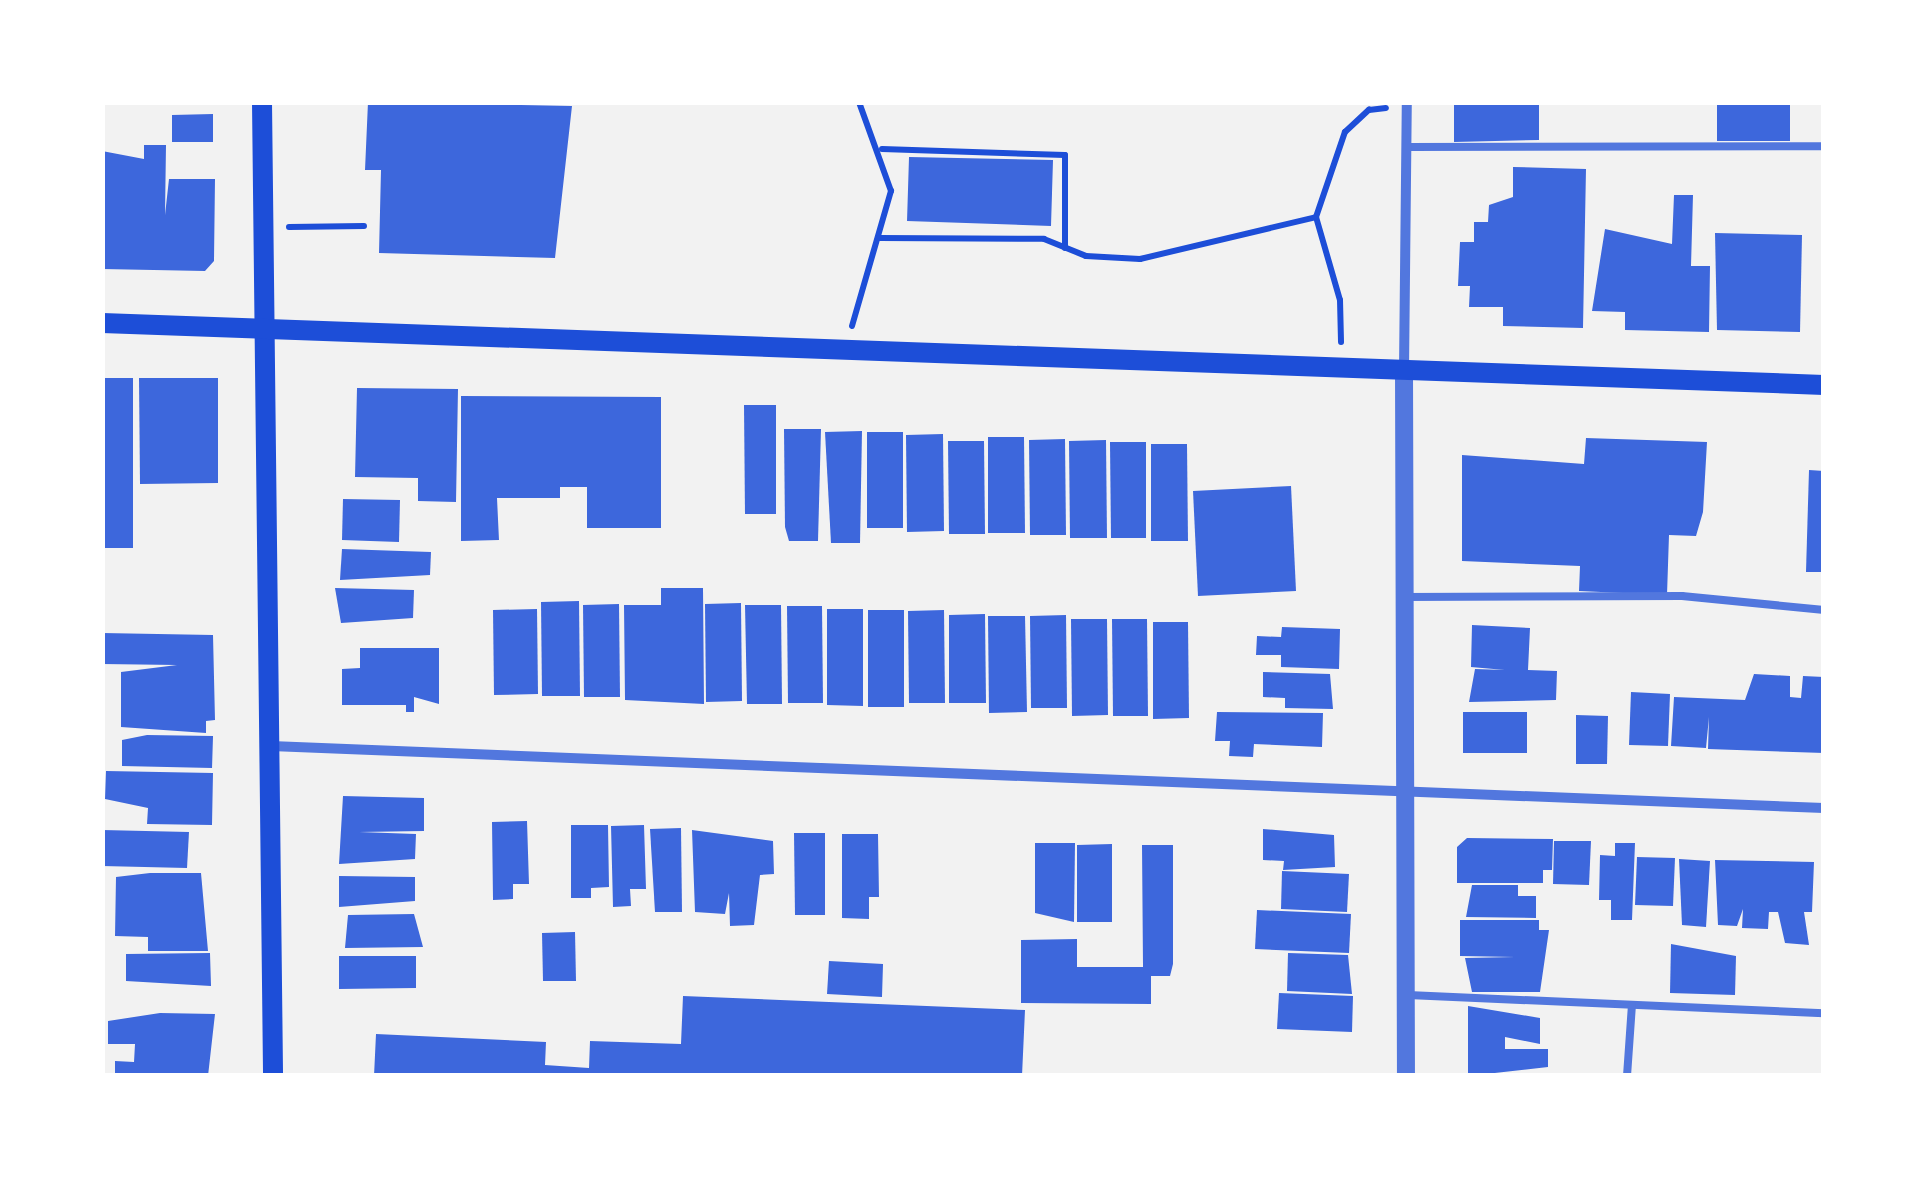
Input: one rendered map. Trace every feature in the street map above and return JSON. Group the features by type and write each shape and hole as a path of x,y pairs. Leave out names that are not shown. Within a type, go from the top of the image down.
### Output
{"main road":[{"path":"262,102 272,1076"},
{"path":"102,322 845,346 1341,372 1404,370 1824,385"}],"street":[{"path":"1406,1076 1400,597 1408,104"},
{"path":"271,746 1824,808"}],"lane":[{"path":"1407,147 1824,146"},
{"path":"1400,597 1700,597 1824,610"},
{"path":"1405,995 1824,1014"},
{"path":"1627,1076 1632,1005"}],"path":[{"path":"845,346 880,238 890,191 882,148 858,102"},
{"path":"1341,372 1340,300 1316,217 1344,132 1369,110 1408,104"},
{"path":"882,148 1064,156 1066,248"},
{"path":"880,238 1044,239 1066,248 1140,259 1316,217"},
{"path":"263,227 364,226"}],"building":[{"path":"368,102 572,106 555,258 379,253 381,170 365,170"},
{"path":"1454,102 1539,102 1539,140 1454,142"},
{"path":"1717,102 1790,102 1790,141 1717,141"},
{"path":"213,114 213,142 172,142 172,115"},
{"path":"144,145 166,145 165,215 169,179 215,179 214,261 205,271 102,269 102,151 144,159"},
{"path":"909,157 1053,160 1051,226 907,221"},
{"path":"1513,167 1586,169 1583,328 1503,326 1503,307 1469,307 1470,286 1458,286 1460,242 1474,242 1474,222 1488,222 1489,205 1513,197"},
{"path":"1674,195 1693,195 1691,266 1710,266 1709,332 1625,330 1625,312 1592,311 1605,229 1672,244"},
{"path":"1715,233 1802,235 1800,332 1717,330"},
{"path":"102,378 133,378 133,548 102,548"},
{"path":"139,378 218,378 218,483 140,484"},
{"path":"357,388 458,389 456,502 418,501 418,478 355,477"},
{"path":"461,396 661,397 661,528 587,528 587,487 560,487 560,498 497,498 499,540 461,541"},
{"path":"744,405 776,405 776,514 745,514"},
{"path":"784,429 821,429 818,541 789,541 785,527"},
{"path":"862,431 860,543 831,543 825,432"},
{"path":"867,432 903,432 903,528 867,528"},
{"path":"943,434 944,531 907,532 906,435"},
{"path":"988,437 1024,437 1025,533 988,533"},
{"path":"1586,438 1707,442 1703,512 1696,536 1669,535 1667,595 1579,591 1580,566 1462,561 1462,455 1584,464"},
{"path":"1065,439 1066,535 1030,535 1029,440"},
{"path":"1106,440 1107,538 1070,538 1069,441"},
{"path":"948,441 984,441 985,534 949,534"},
{"path":"1110,442 1146,442 1146,538 1111,538"},
{"path":"1151,444 1187,444 1188,541 1151,541"},
{"path":"1809,470 1824,471 1824,572 1806,572"},
{"path":"1291,486 1296,591 1198,596 1193,491"},
{"path":"343,499 400,500 399,542 342,540"},
{"path":"342,549 431,552 430,575 340,580"},
{"path":"335,588 414,590 413,618 341,623"},
{"path":"661,588 703,588 704,704 625,700 624,605 661,605"},
{"path":"579,601 580,696 542,696 541,602"},
{"path":"741,603 742,701 706,702 705,604"},
{"path":"619,604 620,697 584,697 583,605"},
{"path":"745,605 781,605 782,704 747,704"},
{"path":"787,606 822,606 823,703 788,703"},
{"path":"537,609 538,694 494,695 493,610"},
{"path":"827,609 863,609 863,706 827,705"},
{"path":"868,610 904,610 904,707 868,707"},
{"path":"944,610 945,703 909,703 908,611"},
{"path":"985,614 986,703 949,703 949,615"},
{"path":"1066,615 1067,708 1031,708 1030,616"},
{"path":"988,616 1025,616 1027,712 989,713"},
{"path":"1071,619 1107,619 1108,715 1072,716"},
{"path":"1112,619 1147,619 1148,716 1113,716"},
{"path":"1153,622 1188,622 1189,718 1153,719"},
{"path":"1472,625 1530,628 1528,670 1557,671 1556,700 1469,702 1475,669 1505,670 1471,667"},
{"path":"1282,627 1340,629 1339,669 1281,667 1281,655 1256,655 1257,636 1281,637"},
{"path":"102,633 213,635 215,720 206,721 206,733 121,727 121,672 177,665 102,664"},
{"path":"360,648 439,648 439,704 414,697 414,712 406,712 406,705 342,705 342,669 360,668"},
{"path":"1263,672 1330,674 1333,709 1285,708 1285,698 1263,697"},
{"path":"1754,674 1790,676 1790,697 1801,698 1803,676 1824,677 1824,753 1708,749 1709,717 1706,748 1671,746 1674,697 1745,700"},
{"path":"1631,692 1670,694 1668,746 1629,745"},
{"path":"1217,712 1323,713 1322,747 1254,744 1253,757 1229,756 1230,741 1215,741"},
{"path":"1463,712 1527,712 1527,753 1463,753"},
{"path":"1576,715 1608,716 1607,764 1576,764"},
{"path":"147,735 213,736 212,768 122,766 122,740"},
{"path":"106,771 213,773 212,825 147,824 148,808 105,799"},
{"path":"343,796 424,798 424,831 359,832 416,834 415,859 339,864"},
{"path":"527,821 529,884 513,884 513,899 493,900 492,822"},
{"path":"571,825 608,825 609,887 591,888 591,898 571,898"},
{"path":"644,825 646,889 630,889 631,906 613,907 611,826"},
{"path":"681,828 682,912 655,912 650,829"},
{"path":"1263,829 1334,835 1335,867 1283,870 1284,861 1263,860"},
{"path":"102,830 189,832 187,868 102,866"},
{"path":"692,830 773,841 774,874 760,875 754,925 730,926 729,893 725,914 695,912"},
{"path":"794,833 825,833 825,915 795,915"},
{"path":"842,834 878,834 879,897 869,897 869,919 842,918"},
{"path":"1467,838 1553,839 1552,870 1543,870 1543,883 1457,883 1457,847"},
{"path":"1554,841 1591,841 1589,885 1553,884"},
{"path":"1035,843 1075,843 1074,922 1035,913"},
{"path":"1615,843 1635,843 1632,920 1611,920 1611,900 1599,900 1600,855 1615,856"},
{"path":"1112,844 1112,922 1077,922 1077,845"},
{"path":"1142,845 1173,845 1173,964 1170,976 1151,976 1151,1004 1021,1003 1021,940 1077,939 1077,967 1143,967"},
{"path":"1637,857 1675,858 1673,906 1635,905"},
{"path":"1679,859 1710,861 1706,927 1682,925"},
{"path":"1715,860 1814,862 1812,912 1804,912 1809,945 1785,943 1778,912 1769,912 1768,929 1742,928 1743,909 1737,926 1718,925"},
{"path":"1282,871 1349,874 1347,912 1281,909"},
{"path":"201,873 208,951 148,951 148,937 115,936 116,877"},
{"path":"339,876 415,877 415,901 339,907"},
{"path":"1472,885 1518,885 1518,896 1536,896 1536,918 1466,917"},
{"path":"1257,910 1351,914 1349,953 1255,949"},
{"path":"414,914 423,947 345,948 348,915"},
{"path":"1460,920 1539,920 1539,930 1549,930 1540,992 1472,992 1465,958 1515,957 1460,956"},
{"path":"575,932 576,981 543,981 542,933"},
{"path":"1671,944 1736,956 1735,995 1670,993"},
{"path":"210,953 211,986 126,981 126,954"},
{"path":"1288,953 1348,955 1352,994 1287,991"},
{"path":"339,956 416,956 416,988 339,989"},
{"path":"829,961 883,964 882,997 827,994"},
{"path":"1279,993 1353,996 1352,1032 1277,1029"},
{"path":"683,996 1025,1010 1022,1076 374,1076 376,1034 546,1042 545,1065 589,1068 590,1041 681,1044"},
{"path":"1468,1006 1540,1018 1540,1044 1505,1037 1505,1049 1548,1049 1548,1067 1468,1076"},
{"path":"160,1013 215,1014 208,1076 115,1076 115,1061 134,1062 135,1044 108,1044 108,1021"}]}
